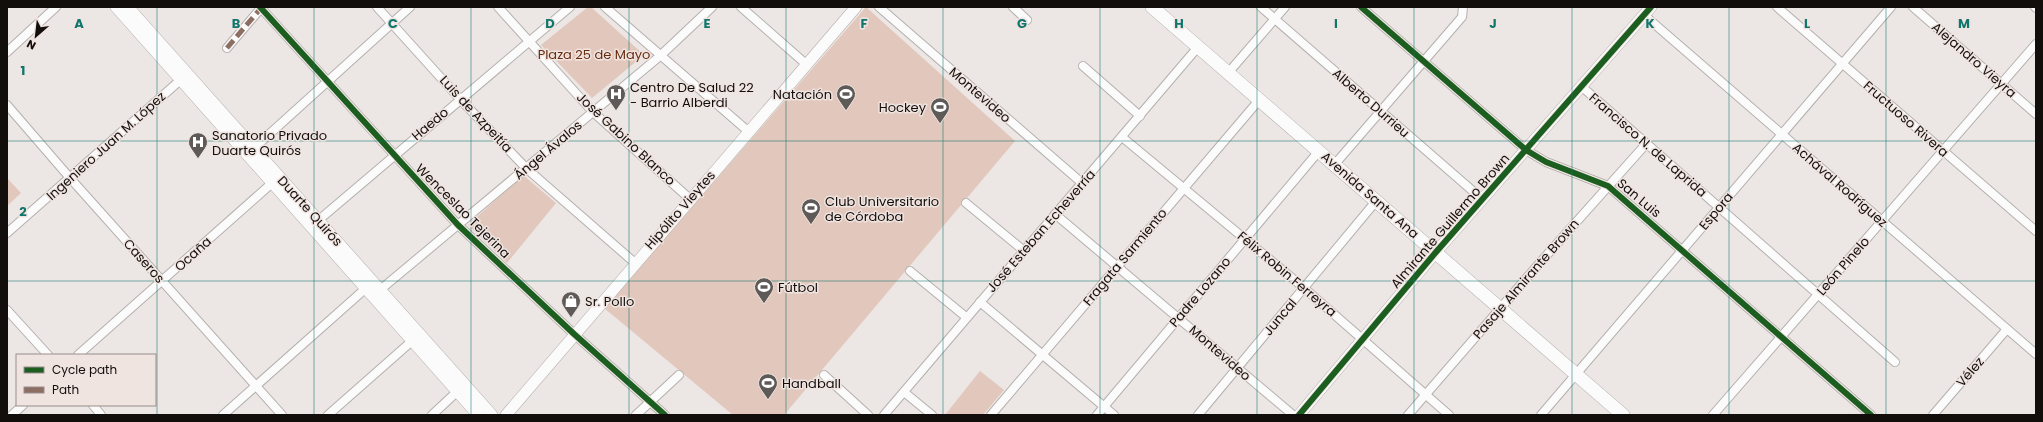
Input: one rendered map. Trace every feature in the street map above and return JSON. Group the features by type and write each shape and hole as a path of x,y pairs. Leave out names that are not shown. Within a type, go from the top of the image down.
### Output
{"main road":[{"name":"Duarte Quirós","path":"116,7 254,148 365,289 412,341 461,388 492,415"},
{"name":"Duarte Quirós","path":"128,7 271,184 314,223 380,290 461,388 478,415"},
{"name":"Hipólito Vieytes","path":"506,415 690,198 749,132 856,7"},
{"name":"Avenida Santa Ana","path":"1152,7 1501,307 1623,415"},
{"name":"Almirante Guillermo Brown","path":"1299,415 1436,252 1648,11"}],"street":[{"path":"7,52 56,7"},
{"name":"Luis de Azpeitía","path":"377,7 460,99 526,168 635,263"},
{"path":"254,148 410,7"},
{"name":"José Gabino Blanco","path":"498,7 593,112 690,198"},
{"name":"Haedo","path":"314,223 570,7"},
{"path":"604,7 749,132"},
{"name":"Ángel Ávalos","path":"380,290 660,56 712,7"},
{"path":"741,7 806,64"},
{"name":"Montevideo","path":"879,7 1082,183"},
{"path":"1013,7 1027,20"},
{"name":"Alberto Durrieu","path":"1261,7 1482,199"},
{"path":"1228,73 1285,7"},
{"name":"San Luis","path":"1361,7 1526,150 1546,162 1608,186 1871,415"},
{"path":"1335,164 1462,17 1463,7"},
{"name":"Fructuoso Rivera","path":"1777,7 2036,231"},
{"name":"Espora","path":"1540,415 1891,7"},
{"name":"Alejandro Vieyra","path":"1913,7 2036,114"},
{"path":"226,48 260,8"},
{"name":"Wenceslao Tejerina","path":"260,8 458,225 574,334 665,415"},
{"name":"Achával Rodríguez","path":"1648,11 1782,134 2036,354"},
{"name":"León Pinelo","path":"1713,415 2036,44"},
{"name":"José Esteban Echeverría","path":"884,415 1023,250 1122,137 1198,47"},
{"path":"1083,66 1140,116"},
{"name":"Ingeniero Juan M. López","path":"7,233 184,77"},
{"name":"Francisco N. de Laprida","path":"1581,86 1895,362"},
{"name":"Fragata Sarmiento","path":"991,415 1260,99"},
{"name":"Caseros","path":"7,105 70,178 282,415"},
{"name":"Félix Robin Ferreyra","path":"1122,137 1304,288 1449,415"},
{"name":"Pasaje Almirante Brown","path":"1408,415 1501,307 1646,144"},
{"name":"Padre Lozano","path":"1097,415 1244,238 1319,151"},
{"name":"Ocaña","path":"79,354 271,184"},
{"name":"Juncal","path":"1198,415 1377,200"},
{"path":"966,203 1023,250"},
{"name":"Montevideo","path":"1055,214 1179,317 1293,415"},
{"path":"910,272 966,317"},
{"path":"223,415 365,289"},
{"path":"980,302 1114,415"},
{"path":"7,310 47,354"},
{"name":"Vélez","path":"1933,415 2007,329"},
{"path":"328,415 412,341"},
{"path":"636,415 680,375"},
{"path":"824,375 868,415"},
{"path":"432,415 461,388"},
{"path":"904,392 932,415"},
{"path":"12,415 22,406"},
{"path":"94,406 101,415"}],"green space":[{"name":"Plaza 25 de Mayo","path":"588,7 591,7 644,55 592,98 541,45"},
{"name":"Club Universitario de Córdoba","path":"866,7 1015,141 784,415 733,415 604,308"},
{"path":"523,175 556,203 507,263 468,225"},
{"path":"7,178 21,193 7,206"},
{"path":"980,371 1004,390 983,415 945,415"}],"marked path":[{"path":"227,48 261,8"}],"cycle path":[{"path":"260,7 458,225 574,334 665,415"},
{"path":"1361,7 1526,150 1546,162 1608,186 1871,415"},
{"path":"1299,415 1436,252 1651,7"}],"place":[{"name":"Centro De Salud 22 - Barrio Alberdi","path":"616,111"},
{"name":"Natación","path":"846,111"},
{"name":"Hockey","path":"940,124"},
{"name":"Sanatorio Privado Duarte Quirós","path":"198,159"},
{"name":"Club Universitario de Córdoba","path":"811,225"},
{"name":"Fútbol","path":"764,304"},
{"name":"Sr. Pollo","path":"571,318"},
{"name":"Handball","path":"768,400"}]}
